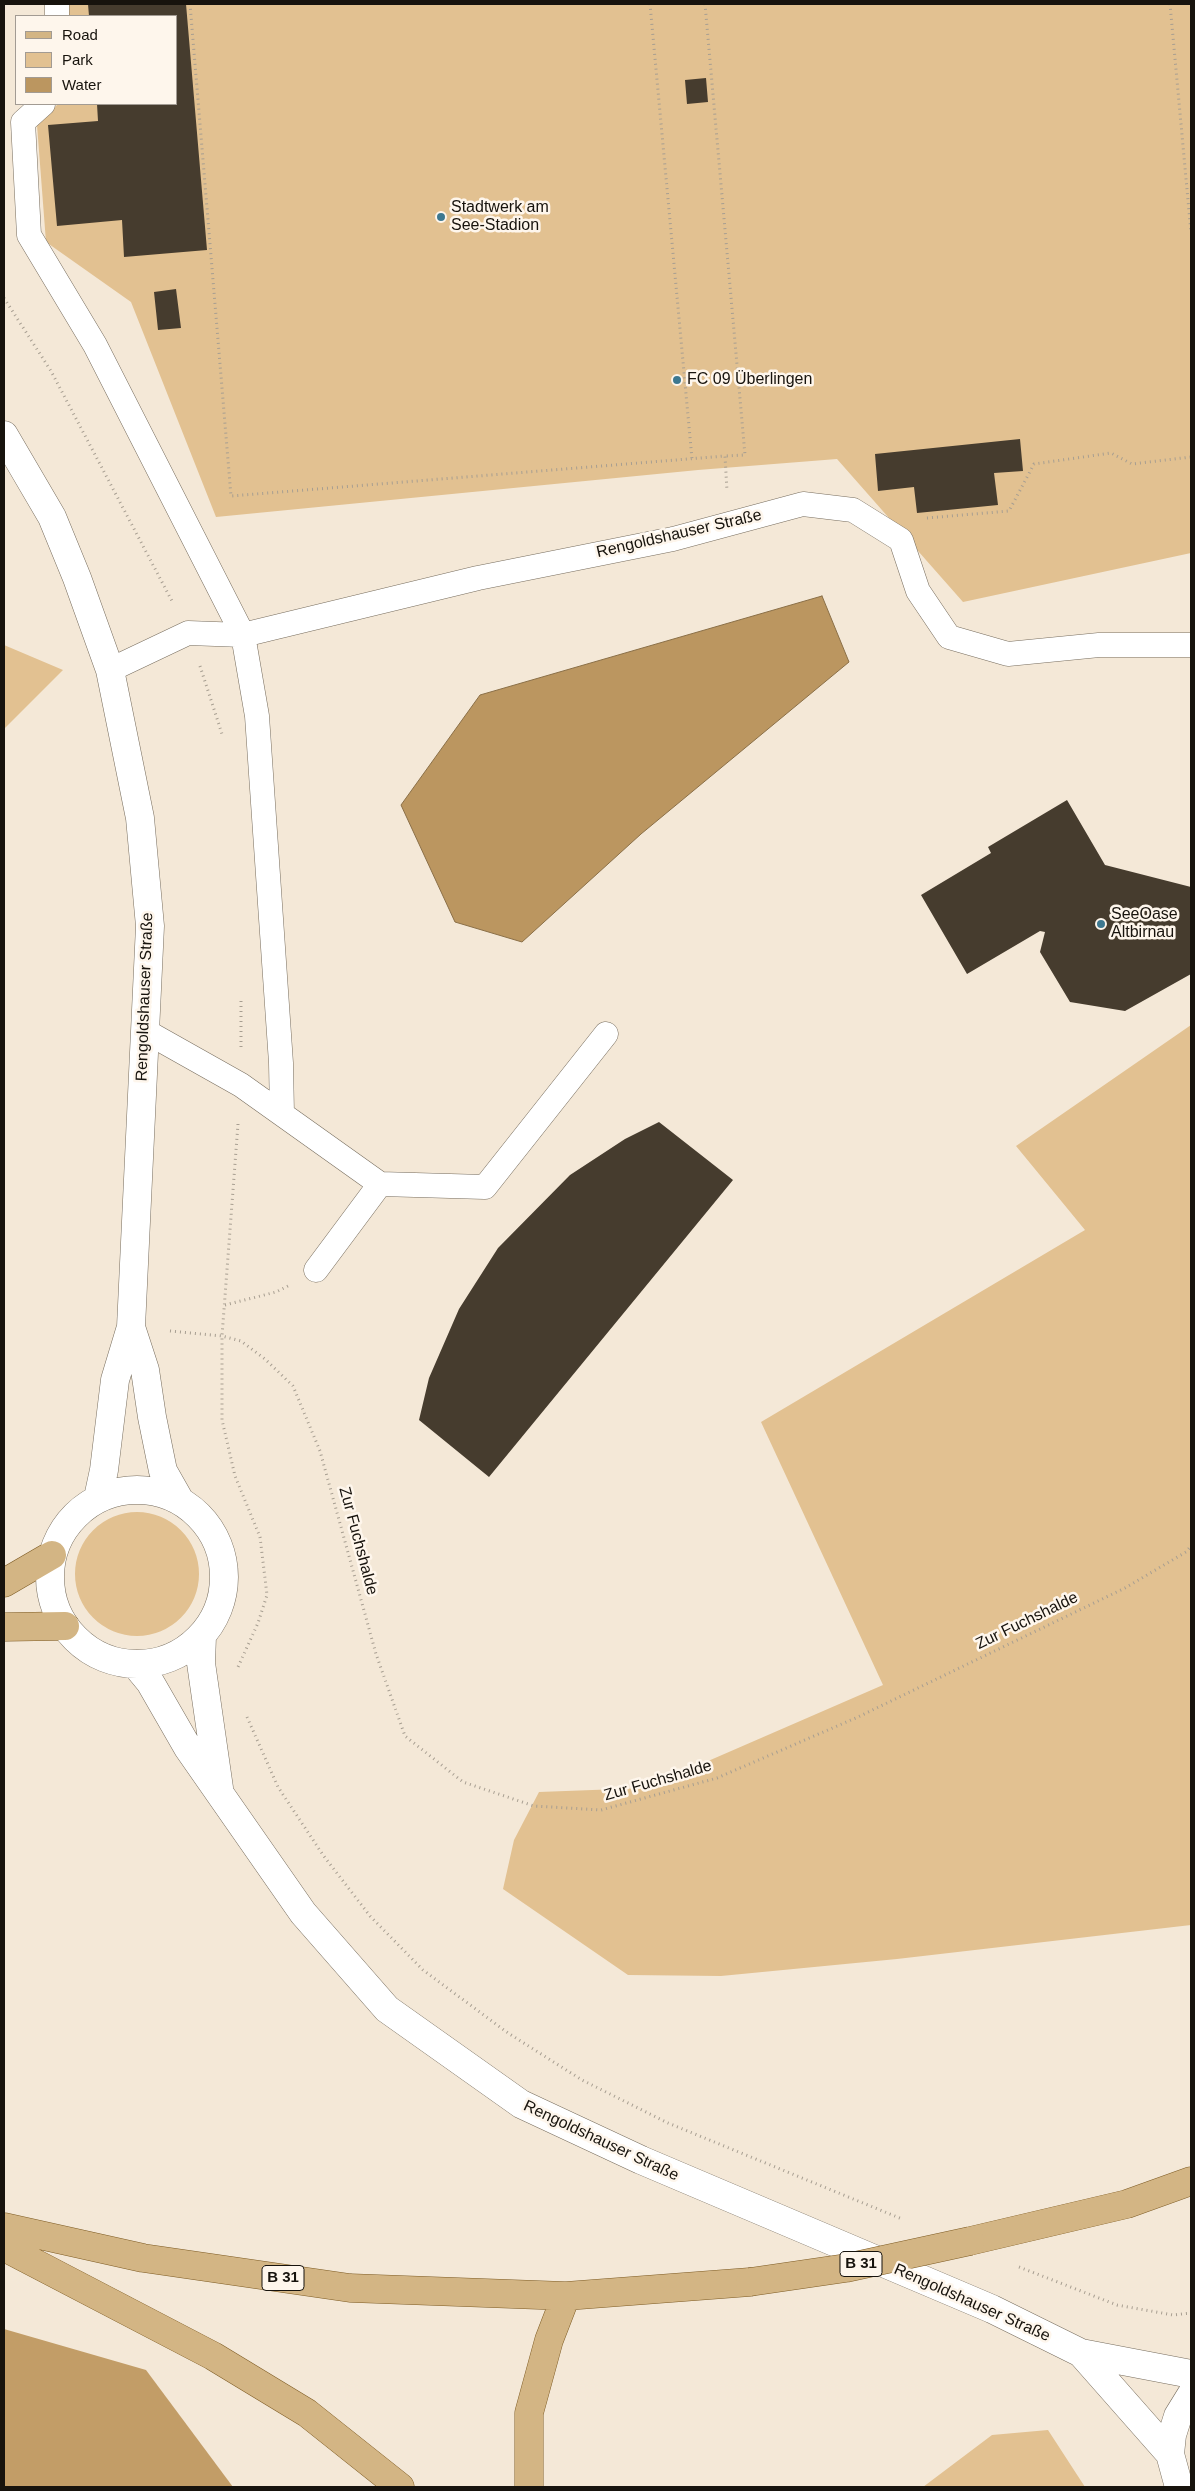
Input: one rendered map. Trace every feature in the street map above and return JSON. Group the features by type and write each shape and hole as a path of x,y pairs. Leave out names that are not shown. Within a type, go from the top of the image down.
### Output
{"main road":[{"path":"4,1582 52,1555"},
{"path":"4,1627 64,1626"},
{"name":"B 31","path":"4,2226 143,2258 350,2288 566,2296 750,2282 846,2268 1127,2204 1191,2181"},
{"path":"4,2246 213,2356 308,2413 400,2487"},
{"path":"529,2487 529,2413 549,2340 566,2296"}],"street":[{"name":"Rengoldshauser Straße","path":"4,435 52,517 77,578 110,670 140,818 150,926 131,1327 115,1380 104,1470 98,1498"},
{"name":"Rengoldshauser Straße","path":"131,1327 145,1370 163,1471 180,1501"},
{"name":"Rengoldshauser Straße","path":"125,1490 153,1491 180,1501 198,1514 212,1532 221,1552 224,1574 222,1596 215,1617 202,1636 172,1657 136,1665 115,1662 96,1655 78,1642 64,1626 50,1592 52,1555 58,1537 69,1521 98,1498 125,1490"},
{"name":"Rengoldshauser Straße","path":"202,1636 202,1663 220,1794"},
{"name":"Rengoldshauser Straße","path":"136,1665 150,1682 188,1748 302,1913 387,2009 521,2104 640,2160 992,2309 1081,2353 1191,2374"},
{"name":"Rengoldshauser Straße","path":"1081,2353 1170,2454 1179,2487"},
{"name":"Rengoldshauser Straße","path":"1170,2454 1178,2416 1191,2395"}],"lane":[{"path":"41,105 23,122 29,235 95,346 243,635 258,716 282,1063 282,1114"},
{"name":"Rengoldshauser Straße","path":"110,670 188,633 243,635 478,578 673,539 803,504 853,510 901,540 918,591 949,637 1008,654 1099,645 1191,645"},
{"path":"145,1031 241,1085 380,1184 486,1187 606,1034"},
{"path":"316,1270 380,1184"}],"path":[{"path":"190,4 231,496 745,455 705,4"},
{"path":"650,4 692,459"},
{"path":"1170,4 1191,233"},
{"path":"4,298 52,371 175,607"},
{"path":"874,523 1009,511 1034,464 1111,453 1132,464 1191,457"},
{"path":"725,456 728,524"},
{"path":"198,661 221,727 222,736"},
{"path":"237,1669 258,1624 267,1595 260,1537 235,1476 222,1420 222,1336 241,1085 241,996"},
{"path":"225,1305 276,1292 316,1270"},
{"name":"Zur Fuchshalde","path":"131,1327 222,1336 241,1340 265,1359 293,1386 320,1451 376,1654 405,1736 463,1782 534,1806 601,1810 717,1778 858,1717 1125,1588 1186,1552 1191,1546"},
{"path":"245,1709 278,1787 323,1855 370,1916 423,1970 508,2034 582,2080 668,2123 910,2223"},
{"path":"1010,2263 1118,2305 1173,2314 1191,2313"}],"green space":[{"name":"FC 09 Überlingen","path":"65,4 1191,4 1191,553 963,602 837,459 698,470 216,517 131,302 46,242 37,125 57,105 178,105 178,15 65,15"},
{"path":"4,645 63,670 4,729"},
{"path":"1191,1025 1191,1925 897,1959 721,1976 628,1975 503,1889 514,1840 539,1792 646,1788 883,1685 761,1422 1085,1230 1016,1146"},
{"path":"137,1512 161,1517 181,1530 194,1550 199,1574 194,1598 181,1618 161,1631 137,1636 113,1631 93,1618 80,1598 75,1574 80,1550 93,1530 113,1517"},
{"path":"1048,2430 1085,2487 923,2487 992,2435"}],"shaded area":[{"path":"4,2329 146,2370 233,2487 4,2487"}],"water":[{"path":"822,596 849,662 641,834 522,942 455,922 401,805 480,695"}],"building":[{"path":"88,4 186,4 207,250 124,257 122,220 57,226 48,125 98,121 97,105 178,105 178,15 89,15"},
{"path":"706,78 708,102 687,104 685,80"},
{"path":"176,289 181,328 158,330 154,292"},
{"path":"1020,439 1023,471 994,473 998,505 917,513 914,487 878,491 875,454"},
{"path":"1067,800 1105,865 1191,887 1191,974 1125,1011 1070,1002 1040,952 1045,932 1040,931 967,974 921,895 991,853 988,847"},
{"path":"659,1122 733,1180 489,1477 419,1420 429,1378 459,1309 498,1248 570,1175 625,1139"}],"place":[{"name":"Stadtwerk am See-Stadion","path":"441,217"},
{"name":"FC 09 Überlingen","path":"677,380"},
{"name":"SeeOase Altbirnau","path":"1101,924"}]}
